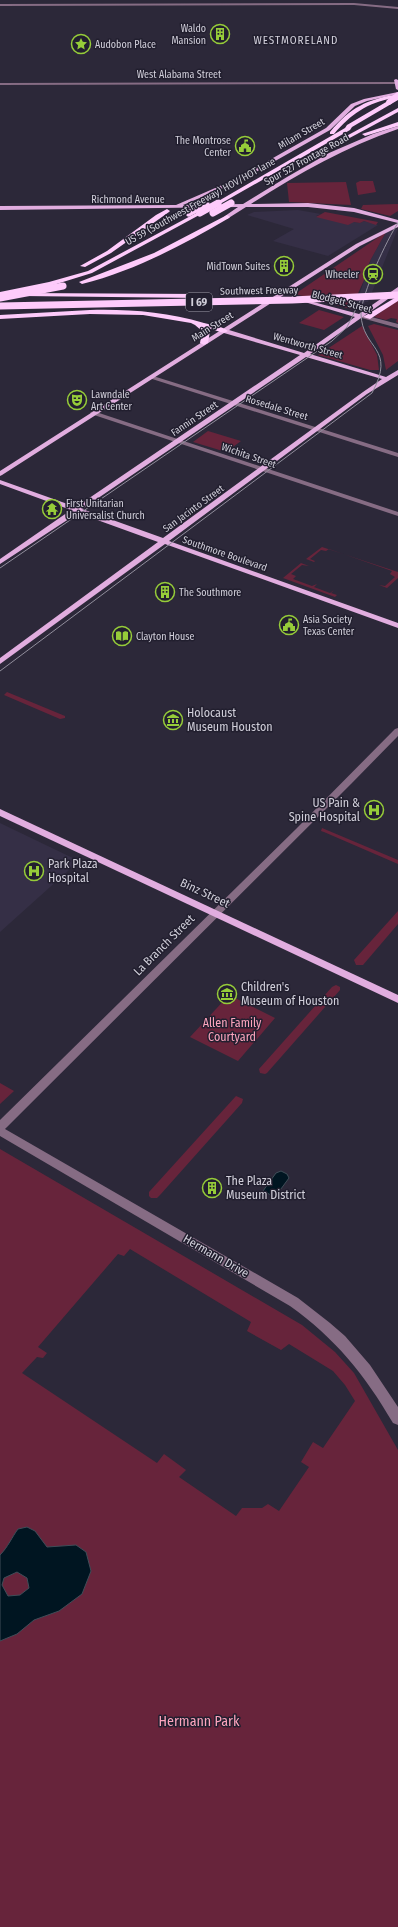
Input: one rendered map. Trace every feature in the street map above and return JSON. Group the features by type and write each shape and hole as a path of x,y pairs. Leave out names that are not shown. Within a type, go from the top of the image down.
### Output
{"highway":[{"path":"0,287 50,276 84,266 109,256 393,102 398,96"},
{"path":"332,134 359,105 398,96"},
{"name":"US 59 (Southwest Freeway) HOV/HOT lane","path":"0,296 50,284 90,272 218,203 393,102"},
{"path":"279,168 398,107"},
{"path":"99,276 121,266 322,151 398,110"},
{"path":"322,151 368,133 398,125"},
{"path":"84,266 109,252 167,211"},
{"path":"0,296 63,286 99,276 173,247 227,217"},
{"path":"90,272 157,246"},
{"name":"Southwest Freeway","path":"0,296 201,296 398,289"},
{"path":"363,316 398,297"},
{"name":"Southwest Freeway","path":"0,306 398,297"},
{"path":"0,316 119,312 166,316 198,323 224,331"},
{"path":"198,323 206,331 204,343"}],"main road":[{"path":"397,82 398,90"},
{"name":"Milam Street","path":"167,211 202,194 238,180 307,141 328,128 353,105 366,100 398,96"},
{"name":"Spur 527 Frontage Road","path":"227,217 243,205 326,156 355,141 398,125"},
{"name":"Richmond Avenue","path":"0,208 174,207 293,204 333,207 397,221"},
{"name":"Richmond Avenue","path":"0,212 238,209 319,210 351,214 388,223 397,221"},
{"name":"Main Street","path":"0,474 47,445 68,429 397,221"},
{"name":"Main Street","path":"367,240 368,236 388,223"},
{"path":"363,316 398,289"},
{"name":"Blodgett Street","path":"281,294 363,316"},
{"name":"Fannin Street","path":"0,562 305,355 352,321 363,316"},
{"name":"Wentworth Street","path":"224,331 387,379"},
{"name":"San Jacinto Street","path":"0,662 398,372"},
{"name":"Main Street","path":"0,468 52,436 68,429"},
{"name":"Southmore Boulevard","path":"0,482 398,626"},
{"name":"Binz Street","path":"0,812 398,999"}],"street":[{"path":"0,5 169,2 366,4 398,8"},
{"name":"West Alabama Street","path":"0,84 397,82"},
{"name":"Blodgett Street","path":"363,316 398,326"},
{"name":"Rosedale Street","path":"153,376 398,455"},
{"name":"Wichita Street","path":"93,414 398,514"},
{"name":"La Branch Street","path":"0,1127 215,913 327,805 398,732"},
{"name":"Hermann Drive","path":"0,1131 289,1299 319,1318 349,1348 374,1379 398,1419"}],"shaded area":[{"path":"298,210 321,214 316,216 360,223 364,221 378,225 328,256 273,241 294,229 247,215 254,212"},
{"path":"398,228 368,302 365,302 364,306 355,308 371,259 386,232"},
{"name":"Park Plaza Hospital","path":"0,823 79,861 0,932"}],"green space":[{"path":"360,181 373,181 376,192 358,195 356,183"},
{"path":"346,182 351,205 289,202 287,183"},
{"path":"398,204 398,211 390,216 361,209 363,205"},
{"path":"325,212 378,222 376,225 364,221 360,223 354,222 348,225 316,217"},
{"path":"386,232 371,259 363,277 365,278 351,309 295,294"},
{"path":"398,300 398,323 396,322 397,319 391,318 386,320 374,317"},
{"path":"319,310 344,317 324,330 299,323"},
{"path":"374,324 398,330 398,361 386,370 383,355 368,326"},
{"path":"362,326 377,355 379,370 370,370 318,355"},
{"path":"208,431 241,441 226,452 193,442"},
{"path":"322,547 329,549 326,551 321,550 310,559 315,561 314,562 306,559"},
{"path":"344,554 398,572 398,578 387,588 379,585 385,586 395,577 390,574 392,571"},
{"path":"301,563 309,566 302,565 291,574 296,576 293,579 312,586 317,584 314,587 330,593 334,590 331,593 337,595 335,597 283,578"},
{"path":"7,692 65,716 65,718 60,719 4,695"},
{"path":"322,828 398,860 398,864 321,831"},
{"path":"398,911 398,924 363,965 356,965 354,960"},
{"path":"336,985 340,987 340,990 267,1073 260,1073 259,1069 332,987"},
{"name":"Allen Family Courtyard","path":"229,995 275,1018 238,1061 190,1037"},
{"path":"0,1083 14,1091 0,1104"},
{"path":"236,1096 243,1099 242,1103 160,1195 157,1198 151,1198 149,1196 149,1192"},
{"name":"Hermann Park","path":"0,1149 302,1325 335,1352 354,1373 398,1450 398,1927 0,1927","holes":["130,1249 251,1322 247,1331 281,1350 289,1344 333,1371 345,1385 355,1401 323,1448 313,1442 301,1462 309,1467 279,1511 268,1504 262,1508 242,1508 236,1516 179,1477 186,1470 164,1454 157,1463 22,1373 37,1357 43,1358 47,1353 38,1347 118,1254 124,1256"]}],"water":[{"path":"281,1171 287,1174 289,1178 275,1197 263,1191 276,1173"},
{"path":"27,1527 35,1531 47,1547 76,1545 86,1552 91,1571 82,1594 59,1611 34,1620 17,1634 0,1641 0,1555 18,1529","holes":["17,1572 27,1578 29,1588 20,1595 8,1596 2,1585 4,1578"]}],"tram line":[{"path":"0,671 372,393 379,378 381,366 380,357 363,326 361,314 362,305 375,267 398,223"},
{"path":"0,568 332,341 347,327 360,301"}],"place":[{"name":"Waldo Mansion","path":"220,34"},
{"name":"Audobon Place","path":"81,44"},
{"name":"The Montrose Center","path":"245,146"},
{"name":"MidTown Suites","path":"284,266"},
{"name":"Wheeler","path":"373,274"},
{"name":"Lawndale Art Center","path":"77,400"},
{"name":"First Unitarian Universalist Church","path":"52,509"},
{"name":"The Southmore","path":"165,592"},
{"name":"Asia Society Texas Center","path":"289,625"},
{"name":"Clayton House","path":"122,636"},
{"name":"Holocaust Museum Houston","path":"173,720"},
{"name":"US Pain & Spine Hospital","path":"374,810"},
{"name":"Park Plaza Hospital","path":"34,871"},
{"name":"Children's Museum of Houston","path":"227,994"},
{"name":"The Plaza Museum District","path":"212,1188"}],"district":[{"name":"WESTMORELAND","path":"296,40"}]}
